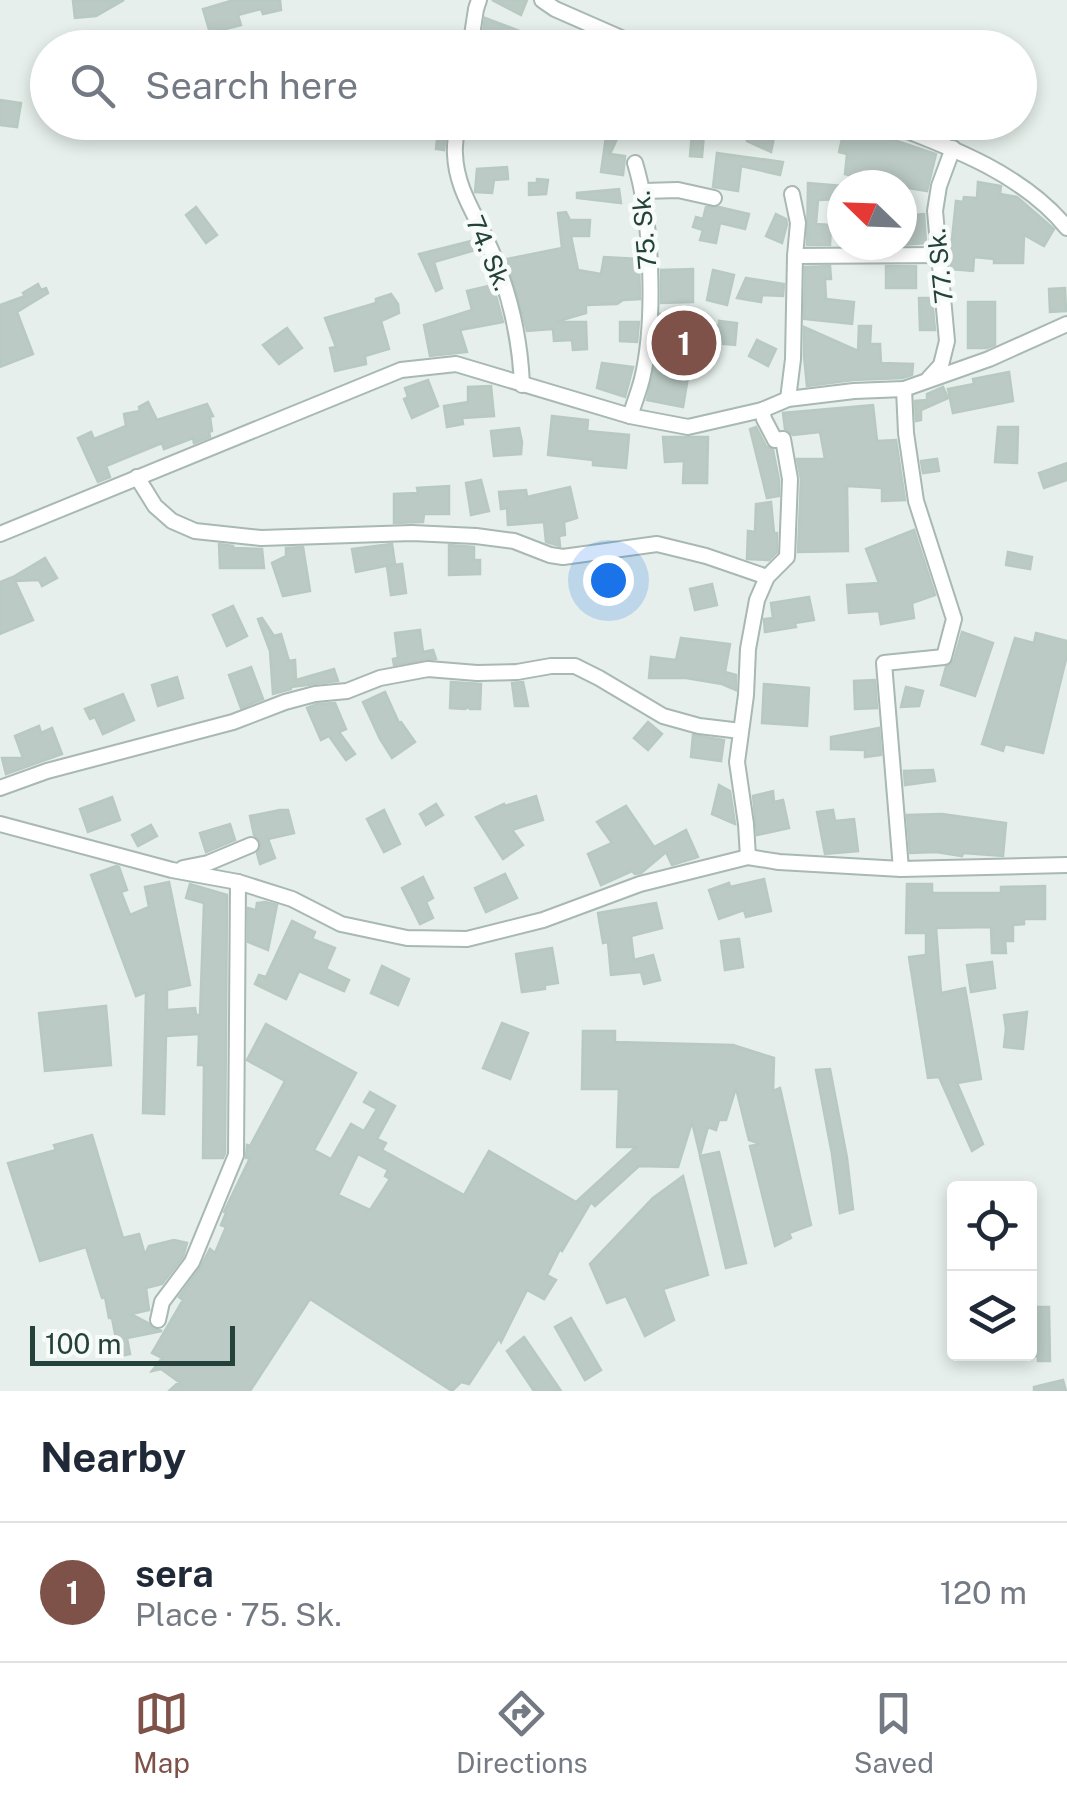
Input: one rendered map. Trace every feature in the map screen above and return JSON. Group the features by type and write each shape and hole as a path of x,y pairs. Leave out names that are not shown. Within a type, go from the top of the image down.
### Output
{"street":[{"path":"473,30 479,0"},
{"path":"542,0 604,30"},
{"name":"74. Sk.","path":"456,140 455,154 463,193 487,240 511,309 521,351 522,384"},
{"path":"932,140 978,160 1050,207 1067,228"},
{"name":"77. Sk.","path":"926,381 941,365 947,340 935,211 939,186 953,148"},
{"name":"75. Sk.","path":"630,416 642,378 655,262 636,162"},
{"path":"644,192 678,190 714,198"},
{"path":"788,399 794,358 798,223 792,194"},
{"path":"795,256 940,256"},
{"path":"0,534 401,370 456,364 630,416 688,427 762,410 788,399 904,390 989,359 1067,324"},
{"path":"901,870 884,663 944,656 954,619 916,501 904,390"},
{"path":"748,857 736,762 748,649 756,600 767,577 787,557 790,480 782,439 775,440 762,410"},
{"path":"137,477 154,506 172,521 194,531 262,538 412,533 476,536 514,541 550,556 563,557 656,544 767,577"},
{"path":"0,788 47,771 233,722 285,702 347,692 380,678 428,669 476,673 575,666 662,716 699,726 741,730"},
{"path":"0,824 172,870 238,882 292,898 341,924 407,938 468,939 543,920 640,884 748,857 901,870 1067,864"},
{"path":"172,870 208,863 251,845"},
{"path":"158,1320 162,1302 192,1262 236,1155 238,882"}],"building":[{"path":"124,0 96,16 75,18 73,1"},
{"path":"234,0 280,0 281,10 263,14 261,9 238,15 241,25 209,30 203,9"},
{"path":"492,0 527,0 521,15"},
{"path":"485,18 517,30 483,30"},
{"path":"0,100 21,103 17,127 0,125"},
{"path":"437,140 445,140 444,150 436,149"},
{"path":"606,140 616,140 610,154 625,156 623,175 601,172"},
{"path":"691,140 703,140 702,157 690,156"},
{"path":"747,140 773,140 771,152"},
{"path":"842,140 894,140 936,154 927,191 917,189 917,170 845,170 847,154 839,152"},
{"path":"717,153 783,162 780,175 741,166 738,191 713,187"},
{"path":"507,167 508,179 494,180 492,193 475,192 477,169"},
{"path":"537,179 548,180 546,194 529,195 529,183 537,183"},
{"path":"978,182 1001,186 1000,194 1017,197 1054,229 1044,246 1024,235 1023,263 994,263 994,259 974,257 973,271 951,269 956,201 977,198"},
{"path":"808,183 827,185 827,200 818,200 816,224 827,225 827,245 807,245"},
{"path":"619,189 621,203 577,198 577,193"},
{"path":"196,207 217,235 206,243 186,215"},
{"path":"706,207 749,214 745,229 720,223 716,243 700,240 703,230 693,227 696,217 703,219"},
{"path":"566,212 570,220 590,220 589,236 571,236 578,270 601,274 604,257 639,259 640,299 586,305 586,313 555,322 586,322 587,349 573,350 572,340 554,341 553,329 527,331 507,259 562,248 558,213"},
{"path":"776,214 786,219 782,243 766,236"},
{"path":"924,214 926,243 917,244 917,215"},
{"path":"475,240 479,249 434,262 442,288 436,291 419,254"},
{"path":"830,266 831,279 825,279 826,299 854,302 852,324 804,319 805,267"},
{"path":"886,266 916,266 916,288 886,288"},
{"path":"693,269 693,302 661,303 661,270"},
{"path":"713,270 734,275 727,305 707,300"},
{"path":"746,278 784,284 783,296 762,295 761,302 737,298"},
{"path":"38,284 48,293 17,312 33,354 0,367 0,305 25,296 23,293"},
{"path":"493,285 503,322 460,330 467,352 430,356 424,325 472,310 467,291"},
{"path":"1065,288 1066,311 1050,312 1049,289"},
{"path":"391,294 399,313 381,321 389,349 365,356 366,364 335,371 330,348 336,347 325,318 376,303 376,299"},
{"path":"919,298 932,298 935,330 920,330"},
{"path":"968,302 995,302 995,345 968,348"},
{"path":"660,314 694,321 697,342 702,322 719,326 719,321 737,323 735,345 714,343 709,368 690,365 683,407 647,400 657,357"},
{"path":"620,322 639,322 637,342 620,341"},
{"path":"859,326 871,326 870,344 880,344 881,363 913,364 912,375 807,386 804,327 858,351"},
{"path":"287,328 302,348 279,364 263,345"},
{"path":"757,340 776,349 768,366 749,356"},
{"path":"602,363 633,367 625,397 597,388"},
{"path":"1009,372 1013,401 953,413 948,389"},
{"path":"428,380 438,406 412,418 404,399 408,397 405,388"},
{"path":"491,386 494,416 462,418 463,424 447,427 444,406 468,402 468,387"},
{"path":"943,387 948,398 921,410 921,420 916,421 915,401 927,400 927,394"},
{"path":"148,402 157,420 207,404 213,416 210,437 194,443 193,438 164,449 162,443 106,466 110,477 98,482 78,438 91,432 94,439 126,426 124,414 140,411 139,407"},
{"path":"873,405 877,441 896,440 905,500 882,501 882,488 847,486 848,551 798,552 801,479 797,459 825,459 820,432 793,435 785,429 783,413"},
{"path":"552,416 588,420 587,431 629,435 626,468 548,455"},
{"path":"756,427 766,446 773,450 779,496 767,498 750,429"},
{"path":"998,427 1018,427 1017,463 995,462"},
{"path":"519,428 521,454 494,456 491,431"},
{"path":"663,437 708,437 707,483 683,483 684,461 665,462"},
{"path":"937,459 939,471 923,473 921,461"},
{"path":"1067,463 1067,480 1044,488 1039,473"},
{"path":"481,480 489,511 471,515 466,483"},
{"path":"449,486 449,514 424,514 423,522 394,523 394,494"},
{"path":"570,487 577,518 564,522 565,535 559,536 560,546 546,542 544,522 508,525 507,508 501,509 499,492 526,490 527,497"},
{"path":"771,502 777,552 769,560 747,559 748,531 755,532 756,504"},
{"path":"914,530 935,595 912,603 914,618 881,624 879,611 849,613 847,585 879,583 866,549"},
{"path":"219,544 262,549 264,568 220,568"},
{"path":"392,544 395,564 356,572 352,549"},
{"path":"449,545 474,547 474,560 480,560 480,574 449,575"},
{"path":"303,547 310,591 283,596 272,563 286,556 286,548"},
{"path":"1008,552 1032,557 1030,569 1006,565"},
{"path":"45,558 57,578 42,586 39,580 15,581 33,620 0,634 0,582"},
{"path":"402,564 406,593 391,595 387,566"},
{"path":"712,584 717,605 695,610 690,589"},
{"path":"809,597 814,620 765,632 764,619 773,618 771,603"},
{"path":"233,606 247,636 227,646 213,615"},
{"path":"262,618 274,636 281,634 289,661 295,660 296,680 334,669 338,681 291,687 273,694 270,651 258,619"},
{"path":"420,630 423,652 433,650 436,659 394,665 393,659 398,658 395,633"},
{"path":"962,632 993,643 975,696 941,685"},
{"path":"1036,633 1067,641 1043,753 1005,744 1003,751 982,744 1015,638 1034,643"},
{"path":"681,638 730,644 725,672 736,675 736,690 686,678 649,678 651,657 676,660"},
{"path":"251,667 263,699 241,708 229,675"},
{"path":"177,677 183,698 158,706 152,685"},
{"path":"875,680 877,708 855,709 854,681"},
{"path":"451,682 481,684 480,709 450,708"},
{"path":"523,682 528,706 515,706 512,683"},
{"path":"764,684 809,688 807,726 762,723"},
{"path":"906,687 923,691 919,706 901,707"},
{"path":"385,692 399,723 415,742 392,758 363,702"},
{"path":"123,694 134,720 103,734 95,717 90,719 85,709"},
{"path":"335,703 346,729 339,732 355,754 346,760 329,736 321,740 307,708"},
{"path":"648,722 662,734 648,750 634,738"},
{"path":"39,726 41,733 52,728 62,754 6,774 2,758 23,758 15,736"},
{"path":"879,728 881,755 865,757 865,750 831,749 831,737"},
{"path":"693,735 724,740 721,761 691,757"},
{"path":"933,770 935,781 905,785 904,771"},
{"path":"719,785 730,791 735,824 712,814"},
{"path":"773,791 774,802 783,800 789,828 757,835 753,796"},
{"path":"536,796 543,820 512,830 523,845 503,859 476,817 504,804"},
{"path":"112,797 120,820 88,832 80,809"},
{"path":"436,804 443,815 426,825 420,814"},
{"path":"626,806 654,847 686,830 698,857 672,865 666,852 641,873 632,871 601,885 588,854 612,843 597,822"},
{"path":"288,810 294,833 268,839 275,858 260,864 257,853 261,842 254,835 250,816"},
{"path":"384,810 400,844 384,852 367,819"},
{"path":"833,810 835,821 854,819 858,851 825,854 817,812"},
{"path":"942,814 1006,823 1003,856 910,853 907,815"},
{"path":"230,824 235,840 206,852 200,833"},
{"path":"151,825 157,836 138,846 132,835"},
{"path":"116,866 127,890 121,892 130,915 149,907 145,887 169,882 190,985 167,990 167,1010 195,1008 196,1015 200,1015 204,903 186,898 190,884 227,895 223,1158 203,1158 204,1065 198,1065 199,1034 166,1036 164,1114 143,1113 146,992 136,996 91,875"},
{"path":"505,874 517,898 486,912 475,888"},
{"path":"423,877 433,898 426,902 433,918 420,924 402,888"},
{"path":"764,879 771,911 746,917 744,910 719,919 709,890"},
{"path":"907,884 932,884 932,893 1001,893 1001,887 1045,886 1045,919 1024,919 1024,924 1013,925 1013,941 1005,941 1006,953 992,953 991,927 936,928 941,993 965,988 981,1079 957,1083 983,1144 972,1151 939,1077 928,1078 909,957 926,955 926,933 906,933"},
{"path":"257,903 277,905 268,950 248,942 248,908 256,910"},
{"path":"656,903 662,928 631,936 634,960 653,955 660,980 644,984 641,972 611,975 608,942 603,943 598,913"},
{"path":"292,921 315,932 312,939 335,948 326,969 349,980 344,991 299,971 286,999 255,984 259,975 266,977"},
{"path":"739,939 743,967 725,970 721,941"},
{"path":"552,948 558,983 522,992 516,954"},
{"path":"992,962 995,988 971,992 967,965"},
{"path":"382,966 409,979 398,1005 371,993"},
{"path":"106,1006 111,1065 45,1071 39,1013"},
{"path":"1027,1012 1023,1049 1004,1047 1004,1015"},
{"path":"502,1023 528,1033 510,1079 483,1068"},
{"path":"266,1024 356,1073 314,1150 331,1159 351,1124 364,1131 377,1109 364,1102 370,1092 395,1106 377,1139 386,1143 382,1150 464,1195 489,1151 576,1202 636,1147 617,1147 619,1089 582,1089 583,1031 615,1031 615,1042 733,1045 774,1058 773,1091 780,1088 811,1225 789,1233 791,1238 775,1246 750,1146 761,1144 749,1140 736,1088 726,1120 719,1120 716,1130 708,1127 700,1155 692,1122 678,1167 639,1166 595,1206 591,1202 547,1275 556,1280 544,1299 527,1290 501,1342 499,1338 469,1384 461,1382 452,1391 310,1299 250,1391 169,1391 179,1382 161,1369 152,1371 162,1358 152,1353 183,1300 179,1297 210,1249 215,1253 226,1227 221,1225 224,1212 250,1158 246,1158 247,1145 250,1146 285,1081 247,1060","holes":["358,1154 388,1170 385,1176 390,1179 370,1210 338,1195"]},
{"path":"830,1069 853,1209 840,1213 816,1070"},
{"path":"92,1135 123,1238 139,1234 145,1255 149,1246 174,1240 187,1243 183,1257 162,1284 146,1288 149,1310 131,1314 162,1331 127,1338 130,1354 121,1356 112,1318 86,1247 40,1261 8,1163"},
{"path":"719,1152 746,1263 726,1268 700,1156"},
{"path":"683,1176 708,1275 663,1289 674,1320 645,1336 626,1296 607,1303 590,1264 653,1198"},
{"path":"1037,1307 1049,1307 1050,1361 1038,1361"},
{"path":"571,1318 601,1370 585,1380 555,1327"},
{"path":"524,1337 561,1391 534,1391 507,1351"},
{"path":"1063,1380 1066,1391 1034,1391 1034,1387"}],"place":[{"name":"sera","path":"684,343"}]}
